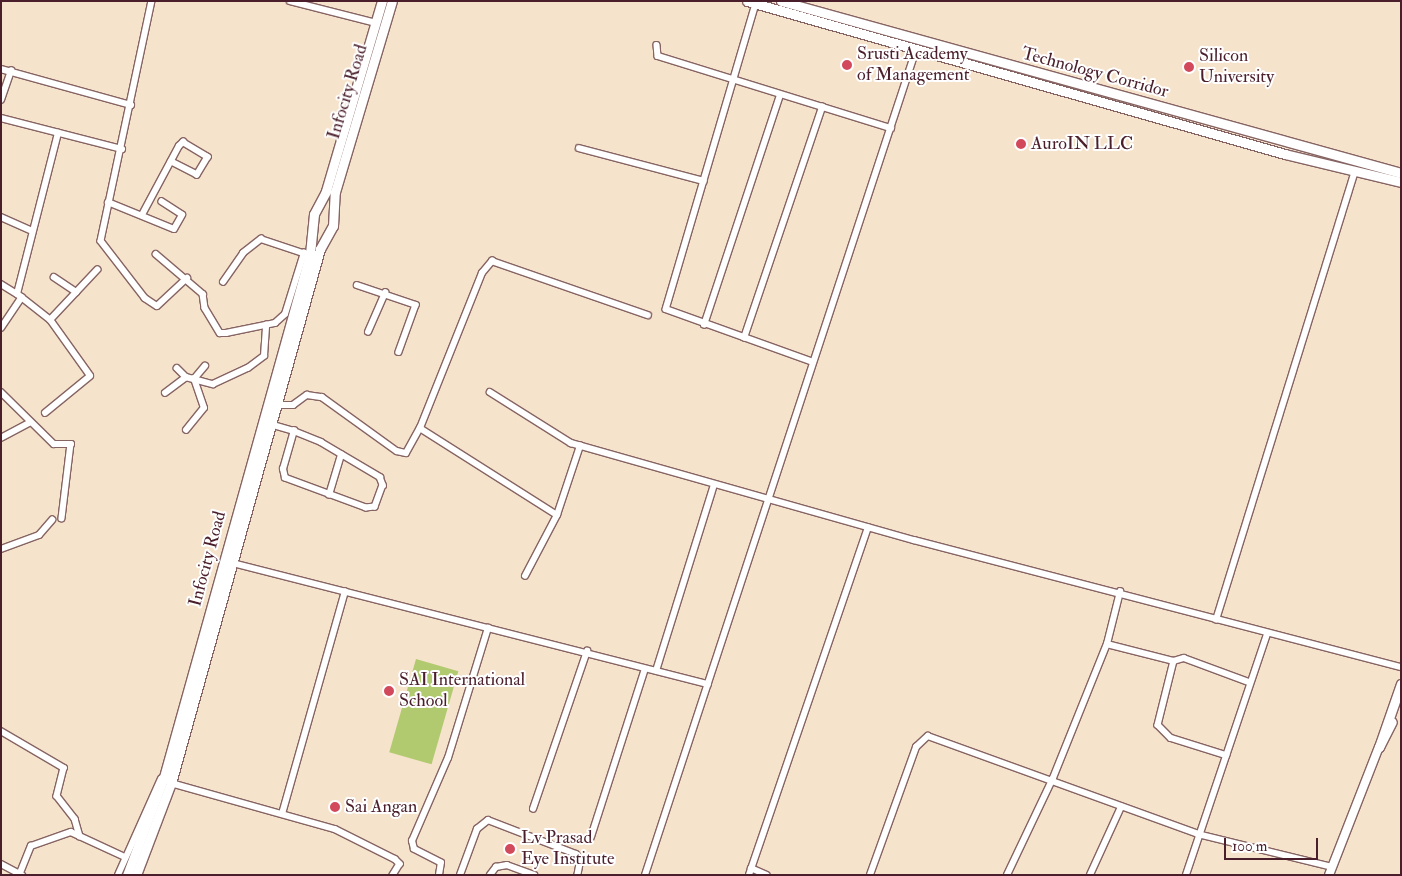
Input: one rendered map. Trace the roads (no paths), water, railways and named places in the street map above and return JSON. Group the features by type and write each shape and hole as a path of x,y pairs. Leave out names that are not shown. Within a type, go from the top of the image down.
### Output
{"main road":[{"name":"Infocity Road","path":"136,875 172,783 185,717 243,510 311,251 333,226 330,191 382,1"},
{"name":"Infocity Road","path":"127,875 185,717 233,563 243,510 273,425 311,251 314,214 330,191 392,1"},
{"path":"752,3 786,6 916,50 1401,182"},
{"name":"Technology Corridor","path":"786,6 1401,173"},
{"path":"1331,871 1401,684"},
{"path":"1379,747 1401,698"}],"street":[{"path":"152,1 101,241 145,298 157,306 187,278"},
{"path":"290,1 376,22"},
{"path":"752,3 734,79 666,309 813,362"},
{"path":"657,45 658,56 891,128"},
{"path":"645,875 916,50"},
{"path":"1,69 131,105"},
{"path":"1,100 11,71"},
{"path":"704,324 780,95"},
{"path":"744,338 822,108"},
{"path":"1,118 122,148"},
{"path":"1,328 19,295 32,231 58,133"},
{"path":"143,213 171,162 183,142 208,157 197,175 171,162"},
{"path":"579,148 704,181"},
{"path":"1216,620 1355,171"},
{"path":"108,202 143,213 174,229 182,215 162,202"},
{"path":"1,218 32,231"},
{"path":"156,254 187,278 203,294 205,308 220,333 266,325 285,314 311,251 261,239 243,253 223,282"},
{"path":"278,405 292,404 307,395 322,397 402,453 410,449 482,273 492,261 648,315"},
{"path":"50,320 97,270"},
{"path":"54,277 76,292"},
{"path":"1,284 19,295 50,320 90,376 45,413"},
{"path":"357,284 412,302 417,308 399,352"},
{"path":"368,332 385,293"},
{"path":"177,368 186,378 213,384 257,362 264,356 266,325"},
{"path":"194,379 205,366"},
{"path":"166,393 186,378"},
{"path":"186,430 204,408 194,379"},
{"path":"1,392 29,422 54,444 72,444 62,518"},
{"path":"490,392 556,436 580,446 868,528 1120,592 1267,634 1401,667"},
{"path":"1,438 29,422"},
{"path":"273,425 294,431 341,455 383,480 381,494 372,509 285,478 283,469 294,431"},
{"path":"420,428 556,515"},
{"path":"525,576 556,515 580,446"},
{"path":"329,495 341,455"},
{"path":"656,671 714,485"},
{"path":"1,549 39,536 52,520"},
{"path":"767,875 750,872 868,528"},
{"path":"233,563 488,628 587,651 645,669 708,684"},
{"path":"282,814 345,592"},
{"path":"1007,875 1053,778 1106,644 1120,592"},
{"path":"439,875 441,862 414,849 412,841 448,758 488,628"},
{"path":"1186,875 1249,682 1267,634"},
{"path":"1106,644 1174,661 1184,658 1249,682"},
{"path":"533,809 587,651"},
{"path":"1174,661 1158,725 1171,738 1226,755"},
{"path":"591,837 645,669"},
{"path":"1,731 64,768 57,796 76,819 80,836"},
{"path":"870,875 922,738 938,736 1053,778 1121,807 1198,834 1331,871"},
{"path":"118,875 156,785 164,777"},
{"path":"172,783 335,829 389,854 400,864 393,875"},
{"path":"1090,875 1121,807"},
{"path":"460,875 477,829 488,820 576,854 581,859 578,875"},
{"path":"1,864 21,874 31,846 71,832 125,856"},
{"path":"490,875 496,867 508,865 534,875"}],"place":[{"name":"Srusti Academy of Management","path":"847,65"},
{"name":"Silicon University","path":"1189,67"},
{"name":"AuroIN LLC","path":"1021,144"},
{"name":"SAI International School","path":"389,691"},
{"name":"Sai Angan","path":"335,807"},
{"name":"Lv Prasad Eye Institute","path":"510,849"}]}
